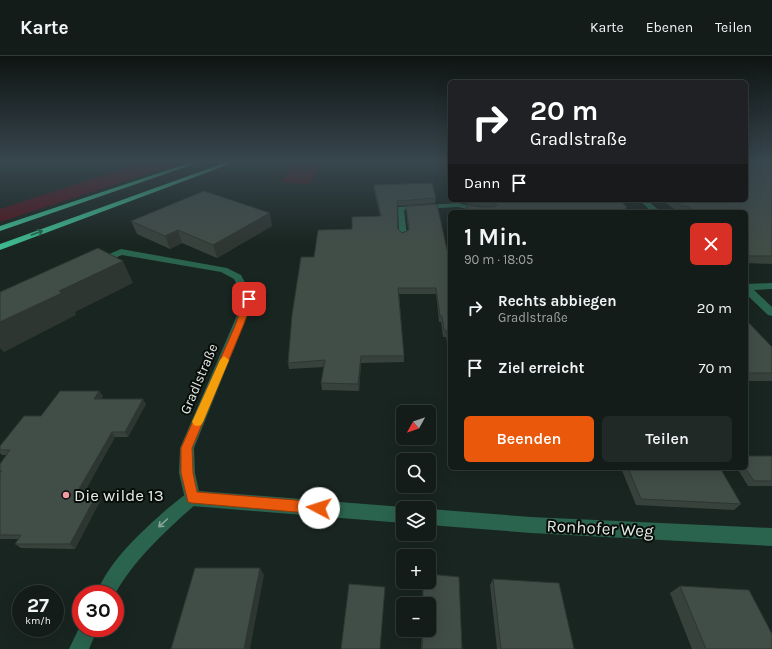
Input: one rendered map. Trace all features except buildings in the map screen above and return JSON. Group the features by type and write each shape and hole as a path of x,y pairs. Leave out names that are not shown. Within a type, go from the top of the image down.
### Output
{"highway":[{"path":"0,229 116,190"},
{"path":"0,247 156,190"}],"street":[{"path":"645,202 655,210"},
{"name":"Gradlstraße","path":"92,265 121,252 224,270 238,277 249,299 187,448 187,473 192,498"},
{"path":"748,287 772,286"},
{"path":"748,289 772,313"},
{"path":"192,498 396,514"},
{"name":"Ronhofer Weg","path":"436,518 532,525 772,537"}],"lane":[{"path":"403,235 400,208 458,205 480,210"},
{"path":"110,585 145,540 192,498"},
{"path":"79,649 85,637"}],"shaded area":[{"path":"60,190 99,190 0,222 0,209"}],"slow traffic":[{"path":"197,422 224,360"}],"place":[{"name":"Die wilde 13","path":"66,495"}],"route":[{"path":"249,299 187,448 187,473 192,498 319,508"}]}
